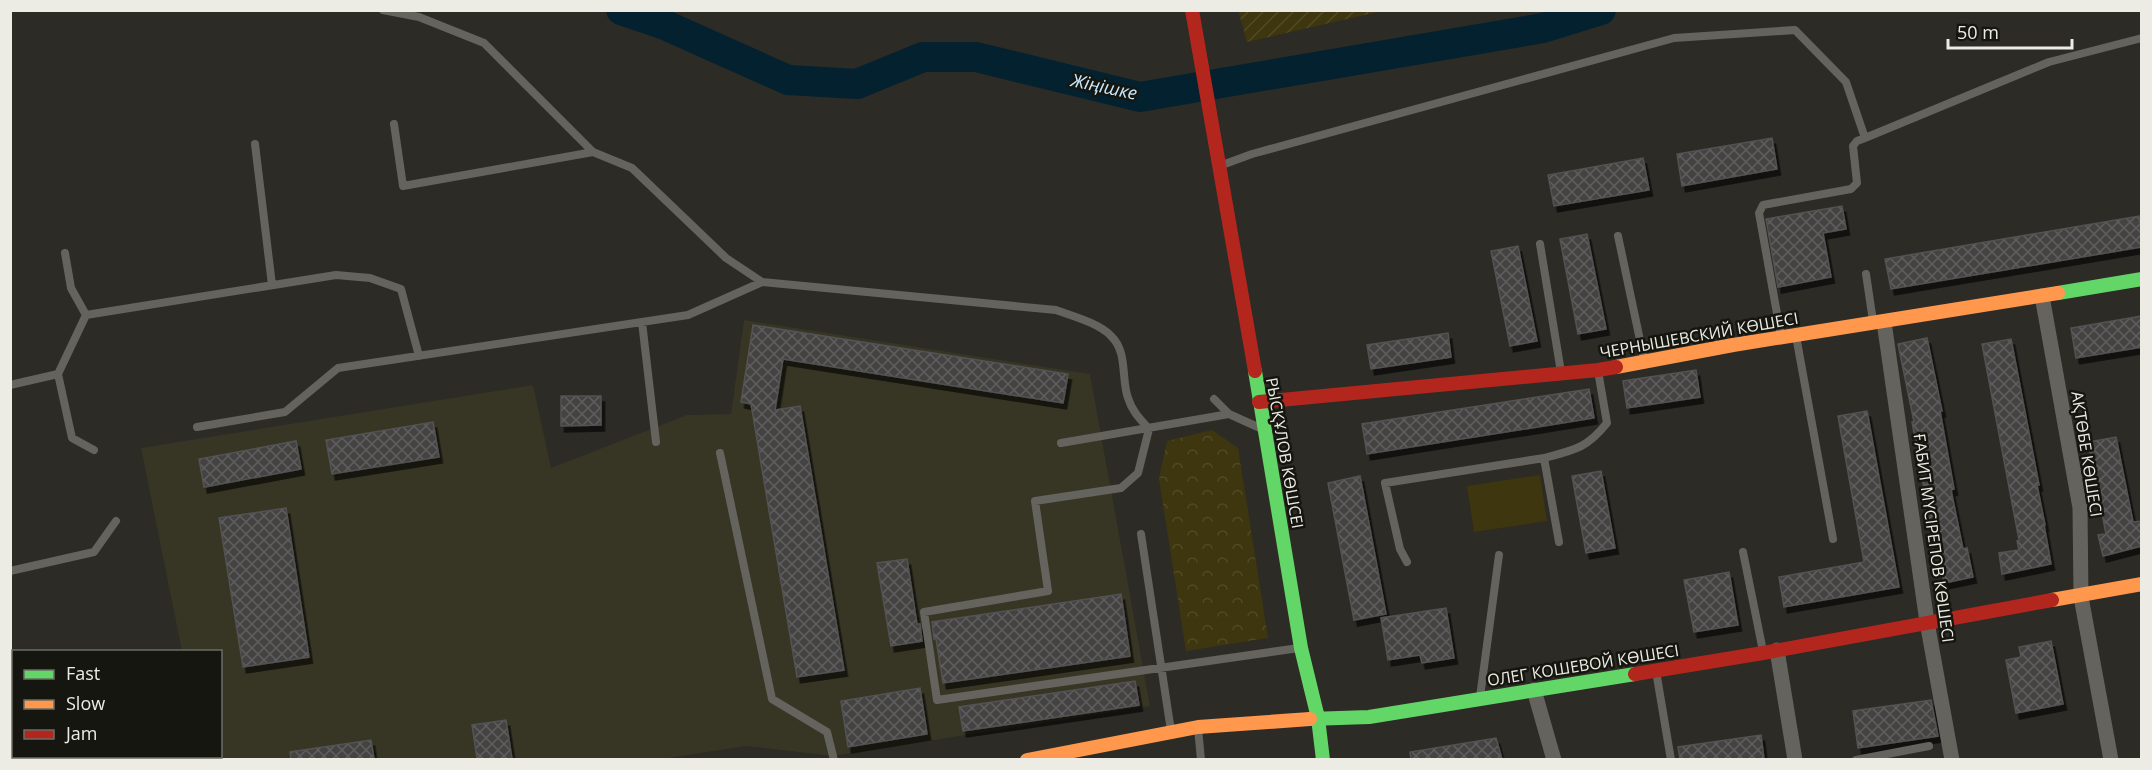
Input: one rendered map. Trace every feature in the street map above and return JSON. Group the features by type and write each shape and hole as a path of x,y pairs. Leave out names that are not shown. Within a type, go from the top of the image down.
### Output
{"street":[{"name":"РЫСҚҰЛОВ КӨШСЕІ","path":"1192,12 1219,158 1301,648 1318,718 1323,759"},
{"name":"ЧЕРНЫШЕВСКИЙ КӨШЕСІ","path":"1259,402 1598,370 1781,337 2042,297 2142,279"},
{"name":"АҚТӨБЕ КӨШЕСІ","path":"2042,297 2080,508 2081,597 2111,759"},
{"name":"ҒАБИТ МҮСІРЕПОВ КӨШЕСІ","path":"1879,322 1927,622 1952,759"},
{"name":"ОЛЕГ КОШЕВОЙ КӨШЕСІ","path":"1027,759 1063,756 1198,727 1318,718 1369,717 1770,651 2081,597 2142,584"},
{"path":"1770,651 1795,759"},
{"path":"1534,690 1554,759"}],"lane":[{"path":"384,10 419,17 484,43 593,152 632,168 726,258 762,282 1056,310 1085,321 1112,336 1122,357 1127,397 1134,413 1149,429"},
{"path":"1219,158 1252,154 1674,38 1795,30 1846,82 1865,138"},
{"path":"1781,337 1759,213 1763,205 1851,189 1857,183 1853,146 1857,141 2049,62 2142,38"},
{"path":"394,124 403,186 593,152"},
{"path":"255,144 272,285"},
{"path":"1618,236 1645,361"},
{"path":"1540,244 1562,373"},
{"path":"65,253 71,288 86,315"},
{"path":"1866,274 1879,322"},
{"path":"86,315 336,275 370,278 401,289 419,356"},
{"path":"197,427 285,412 338,368 688,315 762,282"},
{"path":"86,315 58,374 72,438 94,450"},
{"path":"642,322 656,442"},
{"path":"1796,335 1833,539"},
{"path":"1407,562 1400,549 1385,483 1544,458 1574,450 1593,440 1607,423 1598,370"},
{"path":"10,385 58,374"},
{"path":"1214,399 1229,414 1264,429"},
{"path":"1061,442 1229,414"},
{"path":"1149,429 1138,472 1121,488 1035,501 1048,591 924,612 937,700 1301,648"},
{"path":"720,453 772,699 827,732 834,759"},
{"path":"1544,458 1559,542"},
{"path":"10,571 94,552 116,521"},
{"path":"1141,534 1171,731"},
{"path":"1743,552 1770,651"},
{"path":"1480,699 1499,555"},
{"path":"1656,670 1671,759"},
{"path":"1198,727 1201,759"},
{"path":"1856,759 1929,746"}],"shaded area":[{"path":"744,320 1090,374 1150,706 833,756 746,746 656,760 11,760 10,682 12,682 12,758 222,758 222,650 182,650 141,448 533,385 551,468 687,415 731,414"}],"green space":[{"path":"1238,10 1382,10 1382,11 1247,42"},
{"path":"1212,430 1238,448 1268,638 1186,651 1159,479 1167,441"},
{"path":"1540,475 1547,521 1474,532 1467,486"}],"building":[{"path":"1772,138 1777,169 1682,186 1677,154"},
{"path":"1643,158 1649,190 1554,206 1548,175"},
{"path":"1842,206 1846,229 1823,233 1831,277 1778,287 1766,219"},
{"path":"2139,216 2142,247 1891,289 1885,259"},
{"path":"1587,234 1606,329 1578,334 1560,239"},
{"path":"1518,246 1537,341 1510,346 1491,251"},
{"path":"2142,316 2142,347 2076,358 2071,328"},
{"path":"753,325 1068,374 1063,403 783,359 775,410 800,406 844,670 797,677 751,404 741,402"},
{"path":"1448,333 1451,357 1371,369 1367,345"},
{"path":"1927,338 1942,411 1940,411 1954,489 1951,490 1963,549 1967,548 1973,577 1944,583 1935,534 1931,535 1925,505 1927,505 1912,422 1914,422 1898,344"},
{"path":"2011,339 2039,485 2037,485 2051,564 2002,574 1999,553 2019,550 2017,541 2019,540 1982,344"},
{"path":"1696,370 1700,397 1627,408 1623,381"},
{"path":"1589,389 1594,418 1367,454 1362,424"},
{"path":"561,396 601,396 601,425 561,426"},
{"path":"1867,411 1899,587 1784,607 1779,577 1864,562 1838,416"},
{"path":"433,422 439,457 332,474 326,440"},
{"path":"2116,437 2133,522 2142,521 2142,546 2103,556 2098,535 2106,534 2088,442"},
{"path":"296,441 301,469 204,487 199,459"},
{"path":"1601,471 1615,548 1586,553 1572,476"},
{"path":"1360,476 1386,614 1354,620 1328,483"},
{"path":"286,508 309,657 243,667 219,518"},
{"path":"907,559 917,624 920,624 922,641 891,646 877,563"},
{"path":"1729,572 1738,625 1694,632 1684,580"},
{"path":"1121,594 1130,656 943,683 932,622"},
{"path":"1446,608 1454,658 1422,663 1420,655 1388,660 1381,618"},
{"path":"2051,641 2063,704 2016,713 2006,660 2021,657 2019,647"},
{"path":"1135,681 1139,705 963,731 959,707"},
{"path":"920,688 927,734 848,747 841,701"},
{"path":"1931,700 1938,736 1858,748 1853,711"},
{"path":"506,720 512,759 477,759 472,725"},
{"path":"1761,735 1764,759 1680,759 1678,747"},
{"path":"1496,738 1502,759 1411,759 1410,752"},
{"path":"371,740 374,759 291,759 290,752"}],"waterway":[{"name":"Жіңішке","path":"621,10 665,25 788,80 857,84 923,57 976,57 1140,97 1543,28 1601,10"}],"traffic: fast":[{"path":"2058,293 2142,279"},
{"path":"1255,371 1301,648 1318,718 1323,760"},
{"path":"1310,719 1369,717 1635,674"}],"traffic: slow":[{"path":"1616,367 1733,345 2058,293"},
{"path":"2052,600 2142,584"},
{"path":"1027,760 1198,727 1310,719"}],"traffic: jam":[{"path":"1192,10 1255,371"},
{"path":"1259,402 1616,367"},
{"path":"1635,674 2052,600"}]}
